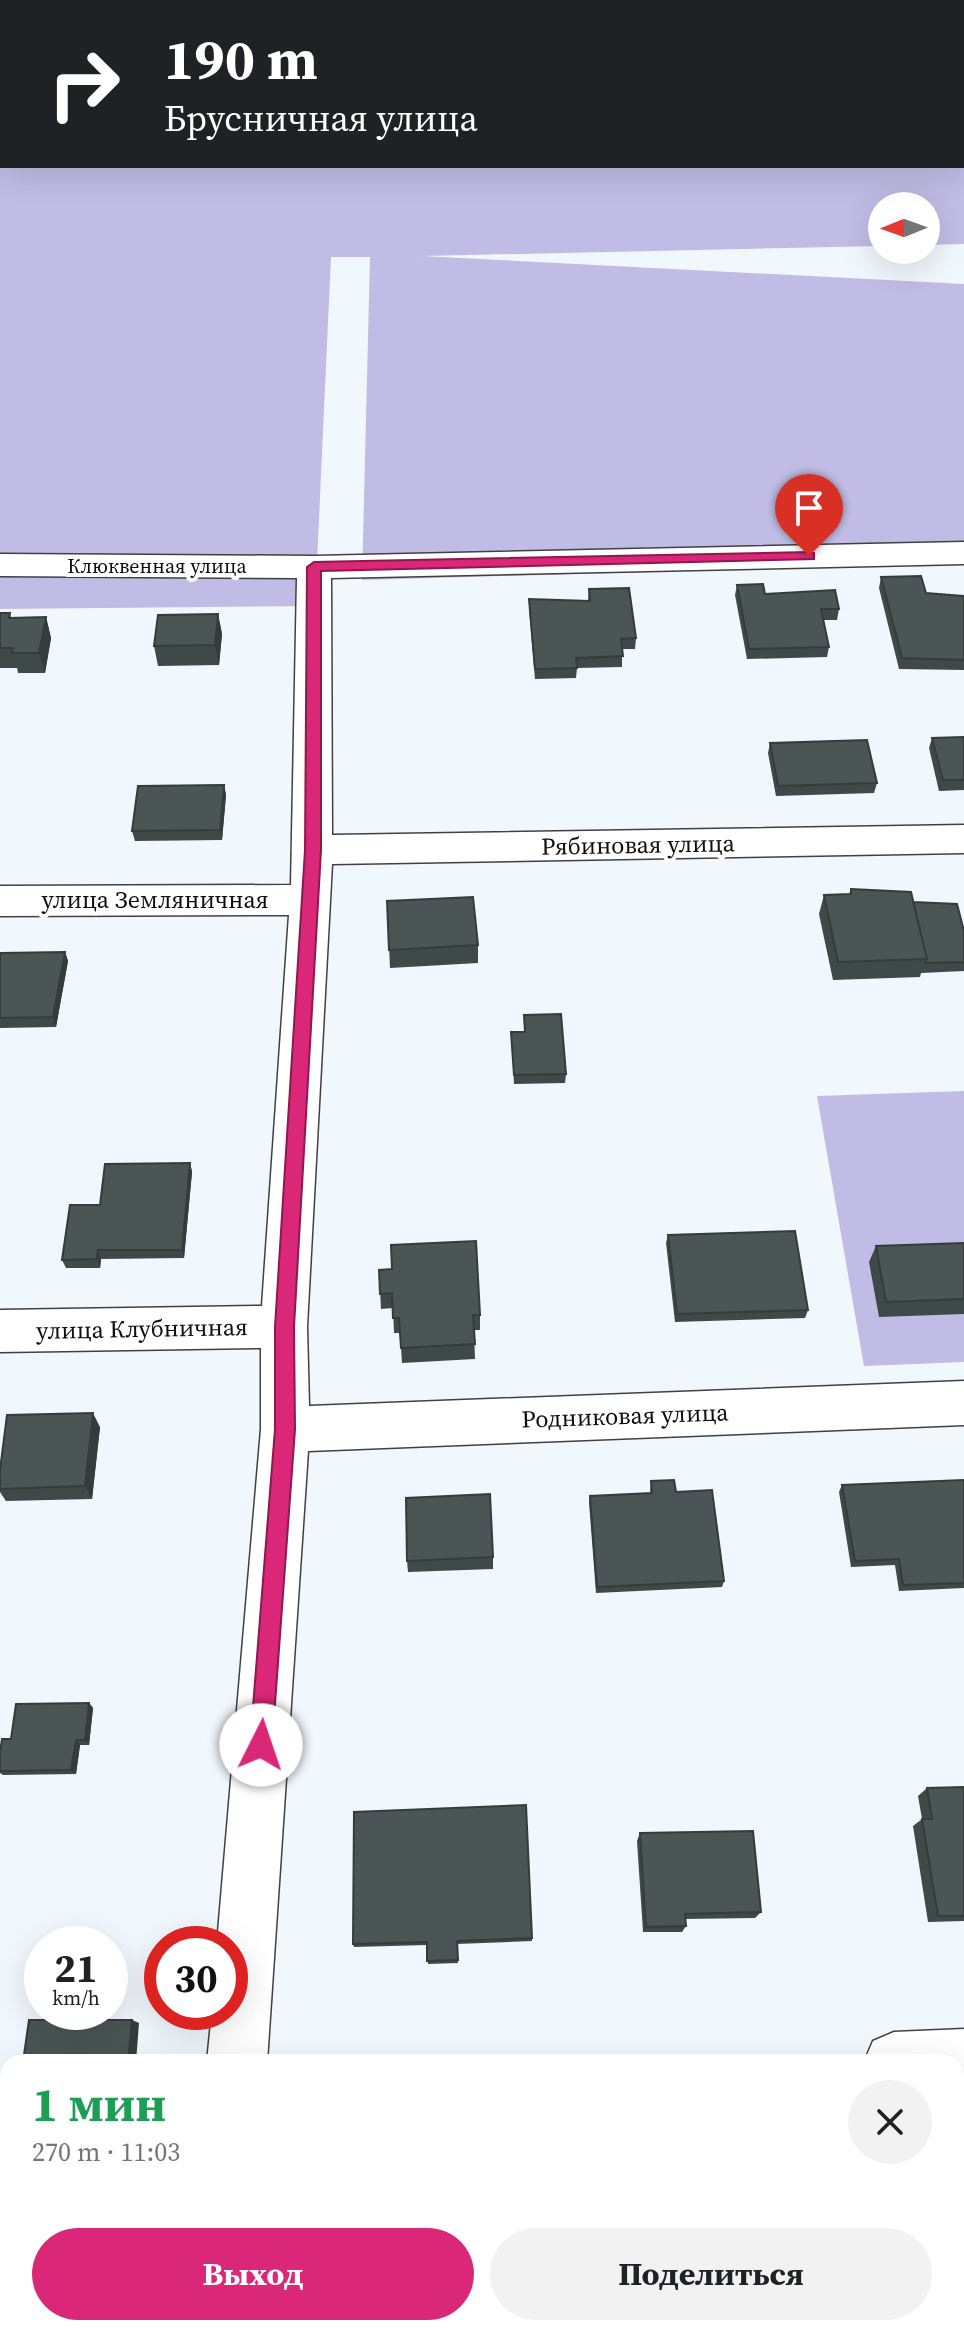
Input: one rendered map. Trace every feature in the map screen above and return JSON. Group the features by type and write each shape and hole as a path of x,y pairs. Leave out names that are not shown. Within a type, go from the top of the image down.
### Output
{"street":[{"name":"Клюквенная улица","path":"0,565 314,567 964,553"},
{"path":"238,2054 285,1429 284,1327 313,850 314,567"},
{"name":"Рябиновая улица","path":"313,850 964,839"},
{"name":"улица Земляничная","path":"0,901 309,900"},
{"name":"улица Клубничная","path":"0,1331 284,1327"},
{"name":"Родниковая улица","path":"285,1429 964,1403"}],"shaded area":[{"path":"0,168 964,168 964,244 940,245 940,192 868,192 868,246 422,256 964,284 964,563 362,580 370,257 331,257 315,606 0,609"},
{"path":"964,1091 964,1362 864,1366 817,1096"}],"building":[{"path":"921,576 926,593 964,596 964,660 902,658 881,577"},
{"path":"763,584 765,594 835,590 839,609 821,609 829,647 749,649 737,585"},
{"path":"629,588 636,638 621,639 623,656 576,658 577,668 535,669 529,599 590,601 589,589"},
{"path":"0,613 10,613 9,618 46,617 39,653 12,653 13,648 0,648"},
{"path":"218,614 215,645 154,646 158,615"},
{"path":"964,737 964,780 943,780 932,738"},
{"path":"867,740 877,783 778,786 770,743"},
{"path":"224,785 220,830 132,831 138,786"},
{"path":"851,889 911,892 927,959 838,962 824,895 851,894"},
{"path":"473,897 478,945 389,950 387,901"},
{"path":"913,902 957,904 964,931 964,962 925,963 927,959"},
{"path":"65,952 53,1017 0,1018 0,953"},
{"path":"561,1014 566,1074 514,1075 511,1032 525,1032 524,1015"},
{"path":"190,1163 182,1250 98,1250 97,1259 62,1260 70,1205 100,1205 105,1164"},
{"path":"795,1231 808,1310 677,1314 668,1235"},
{"path":"476,1241 480,1315 473,1315 475,1344 401,1348 399,1318 393,1318 392,1293 380,1294 379,1270 392,1269 391,1245"},
{"path":"964,1243 964,1299 886,1302 876,1246"},
{"path":"93,1413 85,1486 0,1489 7,1415"},
{"path":"674,1480 676,1492 712,1490 724,1581 597,1587 590,1496 652,1493 651,1481"},
{"path":"964,1480 964,1583 903,1585 899,1559 855,1561 842,1485"},
{"path":"490,1494 493,1557 407,1561 406,1498"},
{"path":"89,1703 85,1740 76,1740 71,1770 0,1771 2,1739 11,1739 16,1704"},
{"path":"964,1787 964,1916 938,1916 922,1819 932,1819 927,1788"},
{"path":"526,1805 532,1938 457,1941 458,1960 427,1961 427,1942 353,1944 354,1812"},
{"path":"753,1831 761,1912 685,1914 686,1926 646,1927 640,1833"},
{"path":"128,2020 132,2020 129,2054 24,2054 28,2030 128,2030"}],"route":[{"path":"261,1745 285,1429 284,1327 313,850 314,567 809,556"}]}
